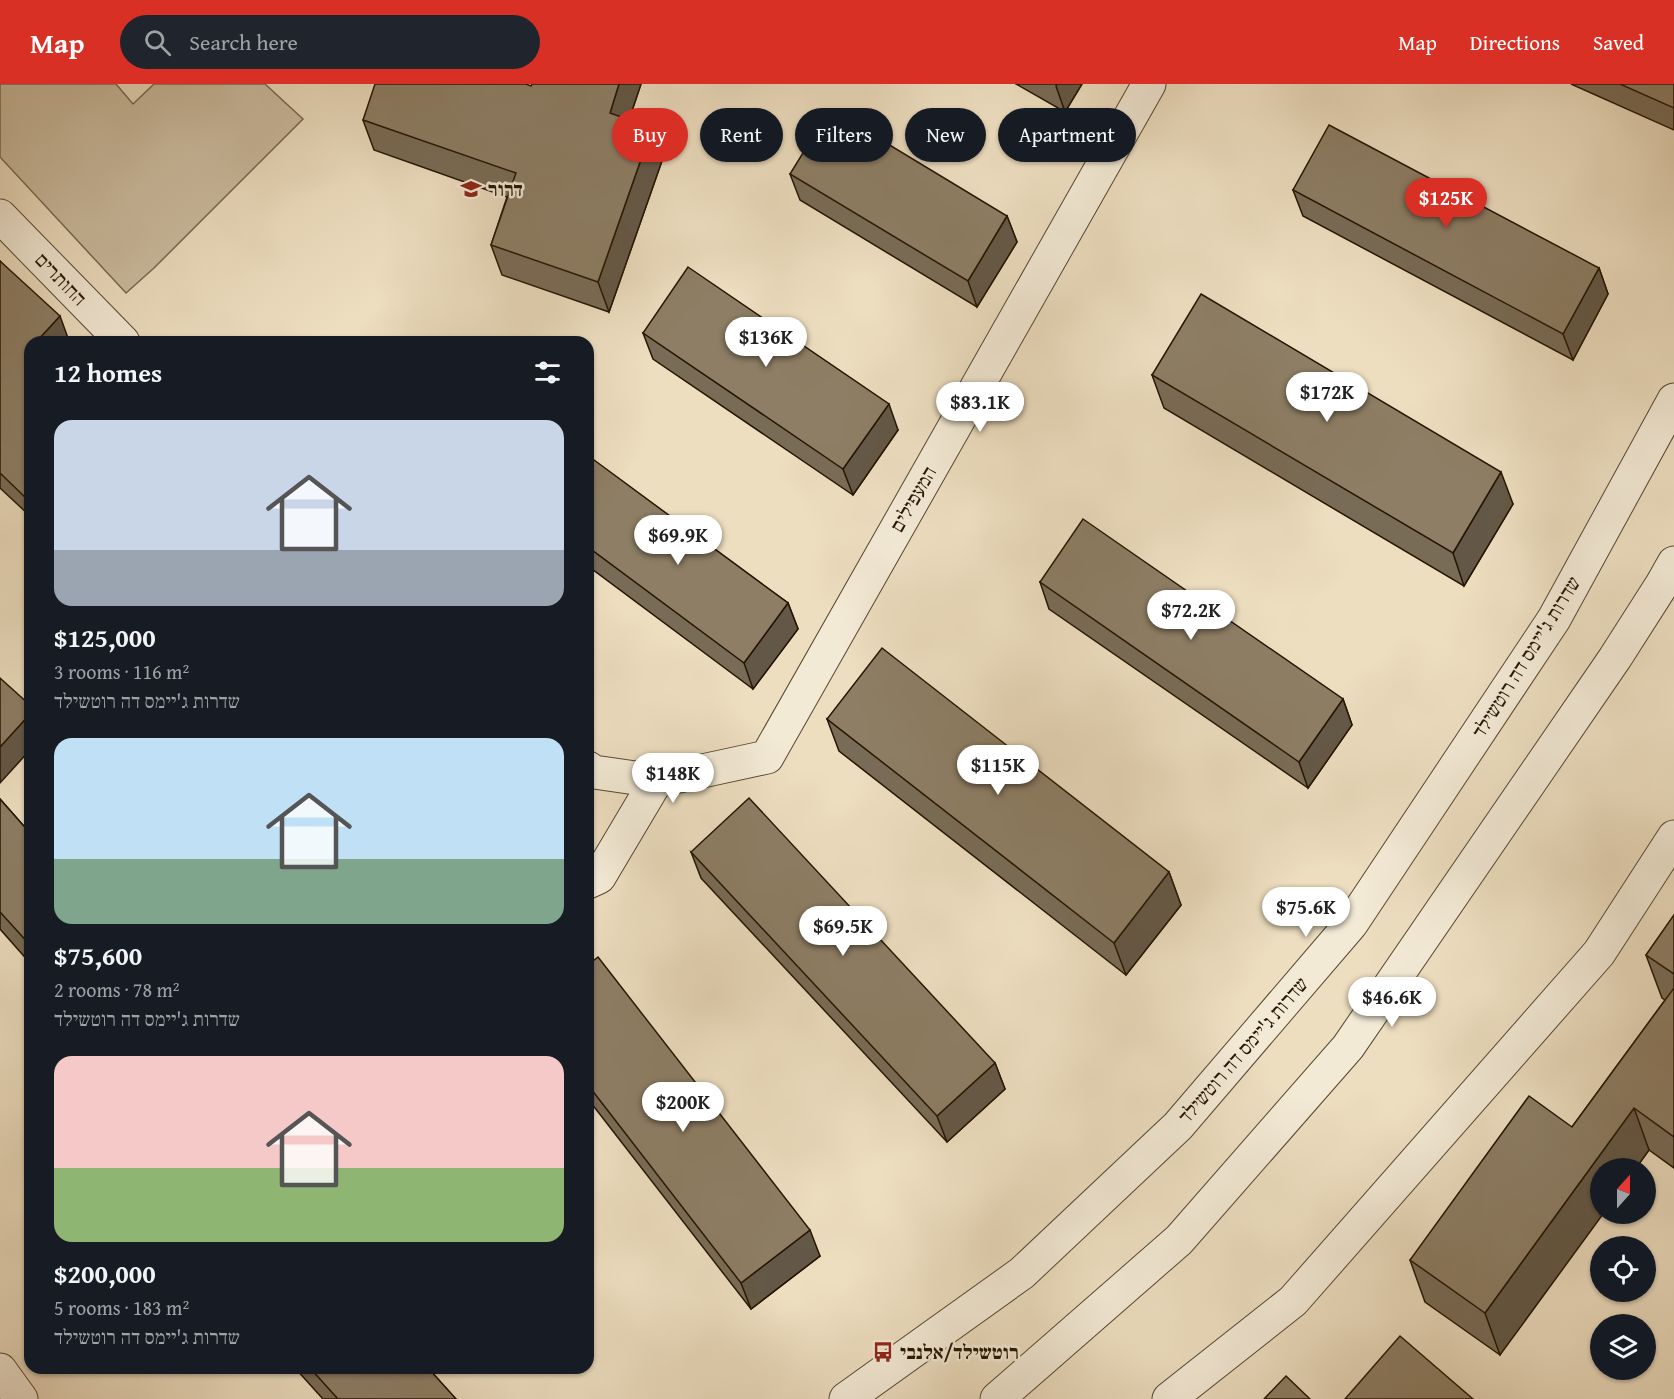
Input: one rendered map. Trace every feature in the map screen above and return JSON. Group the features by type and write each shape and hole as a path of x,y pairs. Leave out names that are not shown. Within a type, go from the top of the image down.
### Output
{"street":[{"name":"המעפילים","path":"656,782 767,757 1149,84"},
{"name":"החותרים","path":"0,216 117,336"},
{"name":"שדרות ג'יימס דה רוטשילד","path":"846,1399 1022,1273 1178,1126 1351,924 1554,619 1674,400"},
{"path":"997,1399 1179,1240 1348,1047 1615,658 1674,562"},
{"path":"594,772 656,782 599,877 594,879"},
{"path":"1169,1399 1293,1301 1599,953 1674,837"},
{"path":"0,1370 21,1399"}],"shaded area":[{"path":"0,84 116,84 133,104 154,84 265,84 303,119 154,268 126,293 0,157"}],"building":[{"path":"375,84 526,84 531,86 532,84 619,84 610,113 612,114 612,162 640,162 598,282 491,245 516,173 363,120"},
{"path":"1620,84 1674,84 1674,108"},
{"path":"1329,125 1599,268 1563,334 1293,190"},
{"path":"893,147 905,154 905,162 918,162 1007,216 968,281 790,174 797,162 893,162"},
{"path":"0,261 60,316 42,336 24,336 24,496 0,473"},
{"path":"688,267 889,404 843,469 643,333"},
{"path":"1201,294 1501,472 1453,553 1152,375"},
{"path":"594,460 788,603 744,663 594,551"},
{"path":"1083,519 1343,699 1299,762 1040,582"},
{"path":"882,648 1169,872 1114,943 827,719"},
{"path":"0,678 24,700 24,721 0,747"},
{"path":"749,798 995,1063 937,1116 691,852"},
{"path":"0,799 24,826 24,938 0,912"},
{"path":"1674,915 1674,974 1646,955"},
{"path":"598,957 810,1230 741,1283 594,1093 594,960"},
{"path":"1674,988 1674,1137 1634,1108 1598,1158 1590,1158 1590,1169 1485,1313 1410,1260 1529,1096 1572,1127"},
{"path":"1400,1336 1473,1399 1345,1399"},
{"path":"315,1374 433,1374 456,1399 338,1399"},
{"path":"1286,1376 1310,1399 1264,1399"}],"place":[{"name":"דרור","path":"471,189"},
{"name":"רוטשילד/אלנבי","path":"883,1352"}]}
